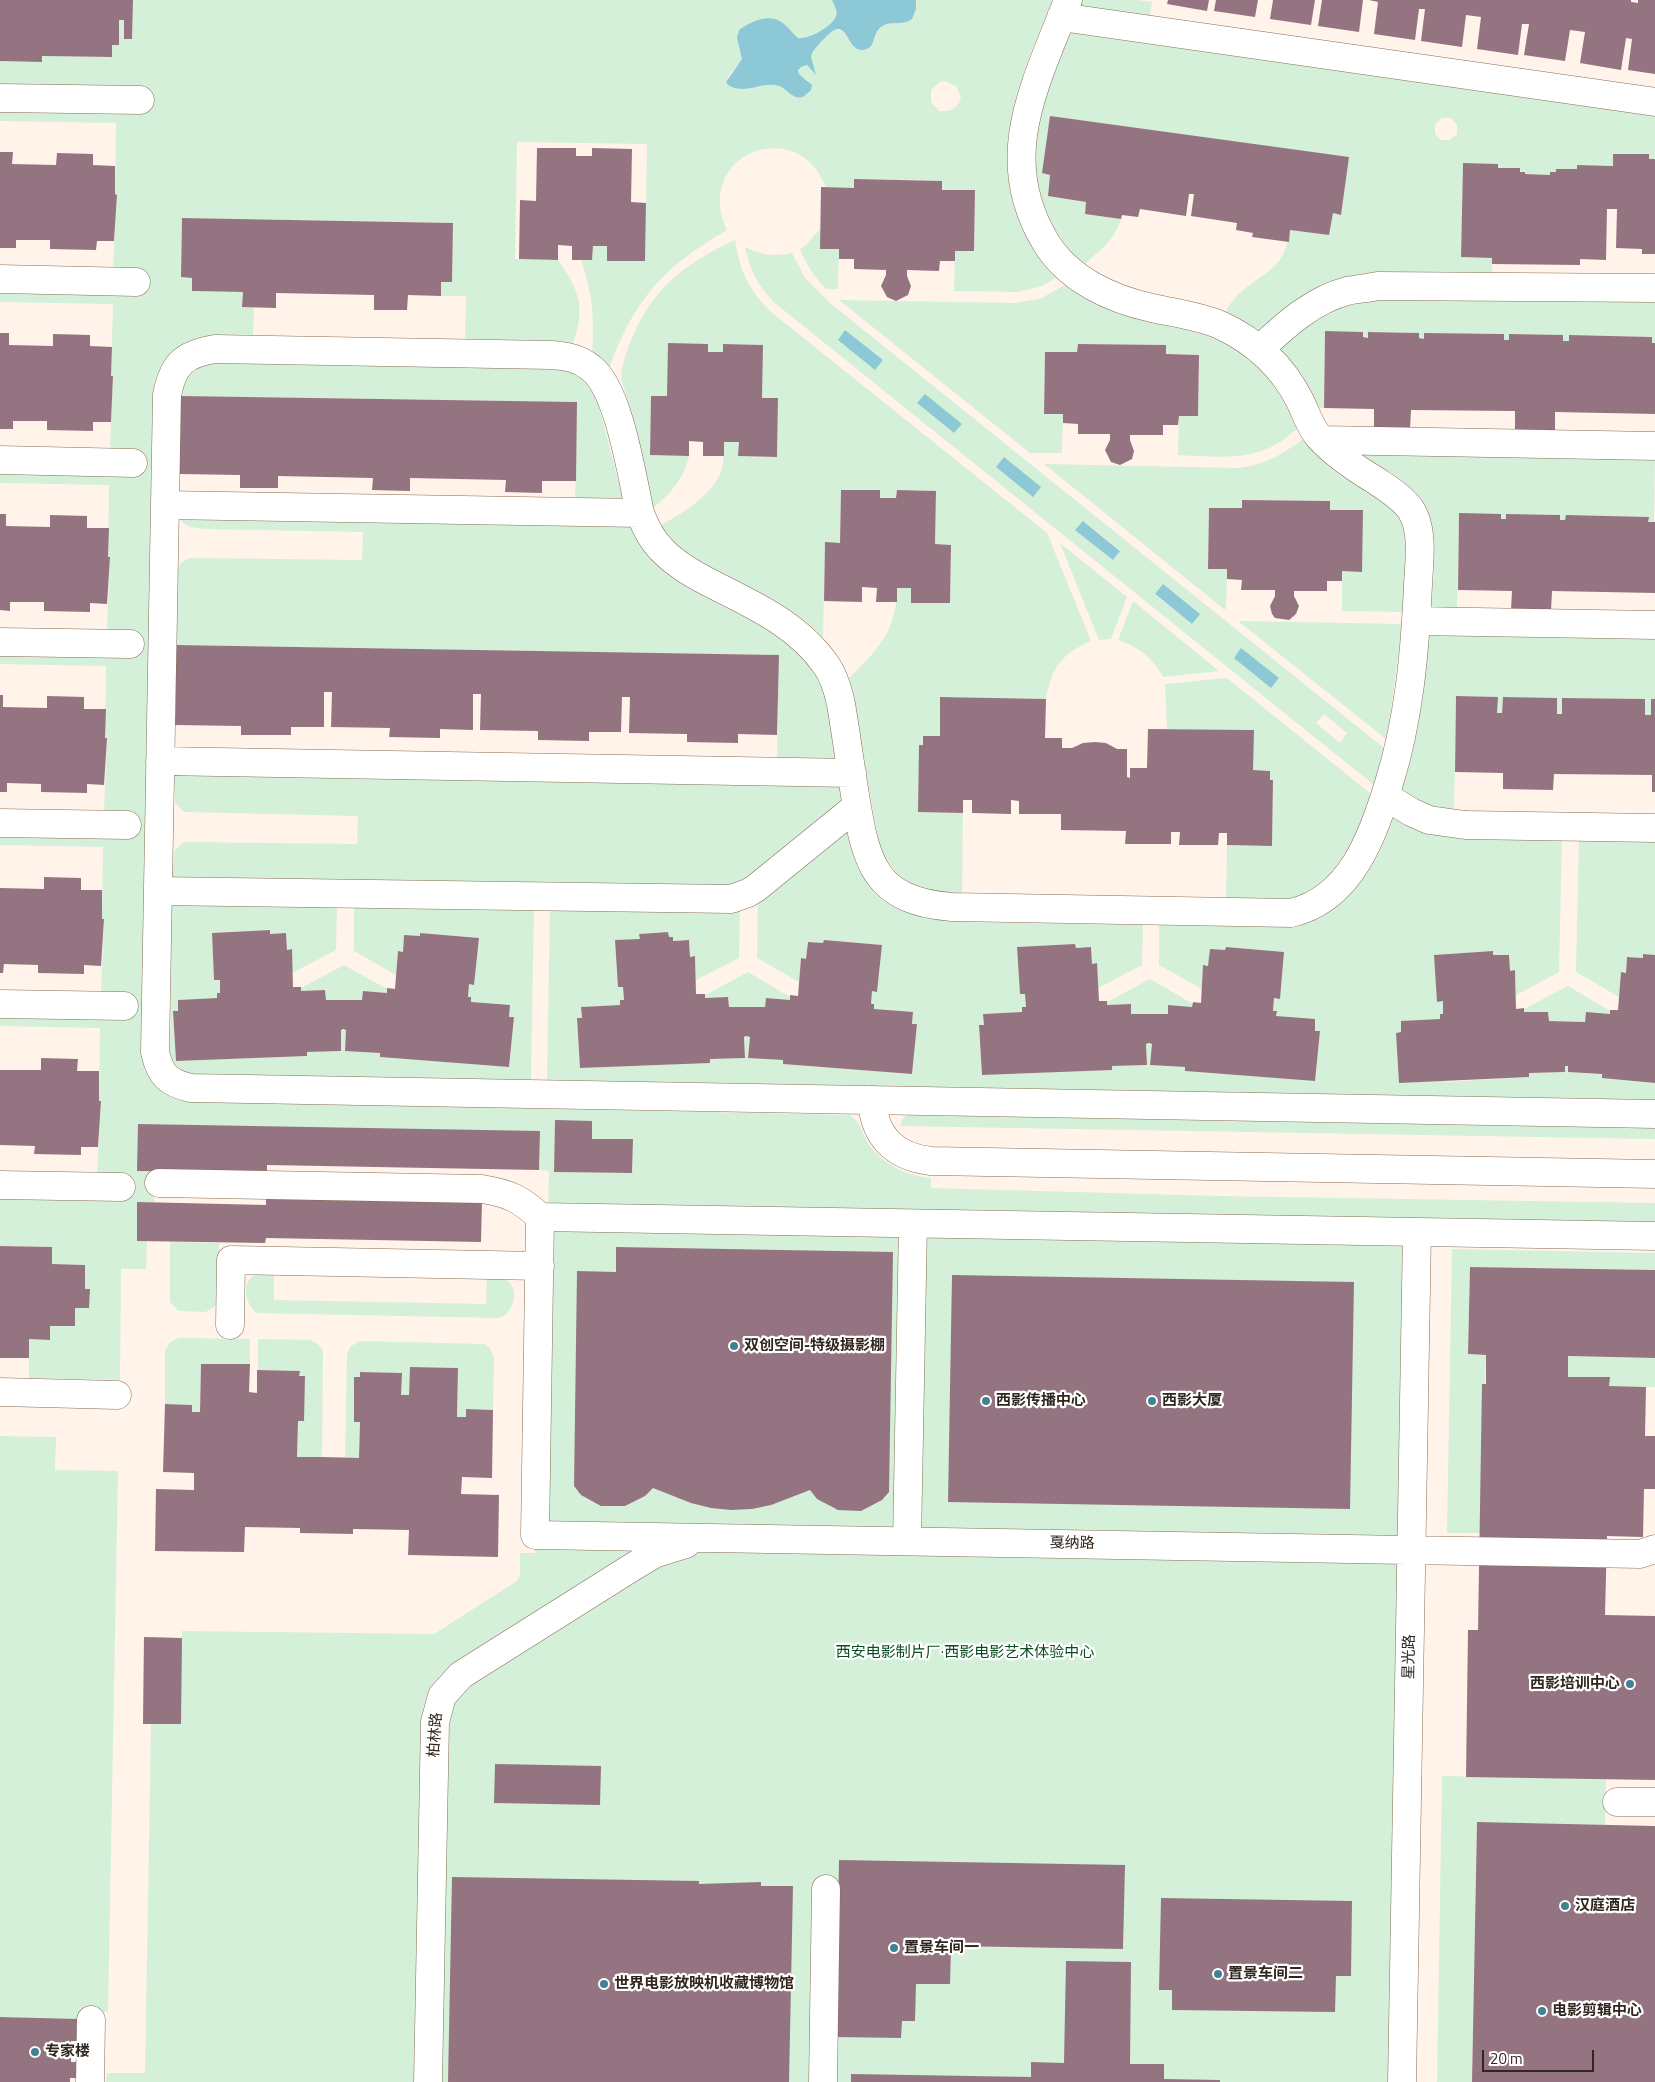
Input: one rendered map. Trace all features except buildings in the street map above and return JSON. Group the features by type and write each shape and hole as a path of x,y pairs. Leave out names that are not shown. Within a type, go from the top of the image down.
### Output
{"street":[{"path":"1655,102 1064,9 1031,93 1022,135 1021,162 1023,186 1032,216 1045,243 1064,265 1088,284 1117,298 1220,325 1260,349 1273,361 1287,379 1309,421 1322,440 1343,460 1393,492 1405,502 1412,511 1418,533 1416,621 1410,686 1397,753 1385,796 1361,856 1350,873 1337,887 1315,904 1301,910 1283,913 952,908 916,902 896,892 876,873 868,857 857,806 837,687 827,666 811,646 788,625 681,566 660,549 646,529 640,513 609,390 592,368 573,357 551,354 245,349 215,349 196,352 181,362 170,377 167,395 155,1052 158,1065 166,1077 177,1085 191,1088 1655,1114"},
{"path":"0,98 140,100"},
{"path":"0,279 136,282"},
{"path":"1260,349 1286,324 1316,304 1346,292 1378,286 1655,288"},
{"path":"1322,440 1655,446"},
{"path":"0,460 133,463"},
{"path":"165,505 640,513"},
{"path":"1416,621 1655,625"},
{"path":"0,642 130,644"},
{"path":"160,761 852,773"},
{"path":"1385,796 1411,812 1429,820 1465,825 1655,828"},
{"path":"158,890 731,899 756,888 857,806"},
{"path":"0,823 127,825"},
{"path":"0,1004 124,1006"},
{"path":"872,1100 876,1124 889,1143 908,1157 931,1161 1655,1174"},
{"path":"158,1184 482,1189 499,1191 514,1197 527,1204 540,1217 1655,1236"},
{"path":"0,1185 121,1187"},
{"path":"540,1217 535,1535 732,1538"},
{"path":"907,1541 913,1224"},
{"name":"星光路","path":"1402,2082 1417,1232"},
{"path":"230,1325 231,1260 540,1266"},
{"path":"0,1392 117,1394"},
{"name":"戛纳路","path":"732,1538 1640,1554 1655,1549"},
{"name":"柏林路","path":"428,2082 434,1722 442,1696 461,1675 654,1554 688,1543 732,1538"},
{"path":"1617,1802 1655,1802"},
{"path":"823,2082 826,1889"},
{"path":"90,2082 91,2020"}],"green space":[{"path":"133,0 832,0 836,10 834,20 814,35 802,38 794,35 737,38 742,59 728,77 728,85 743,89 776,84 783,87 793,96 809,81 799,74 799,68 807,65 815,74 811,57 812,53 832,31 838,29 842,31 857,49 863,50 871,46 883,25 888,23 904,23 917,4 916,0 1052,0 1020,85 1012,113 1008,142 1008,170 1013,200 1030,244 1056,278 1042,286 1017,292 954,291 955,251 974,251 975,190 942,190 942,181 854,179 854,188 826,188 813,165 795,152 774,148 754,152 736,163 724,180 720,203 727,230 686,257 655,286 630,321 610,366 592,351 592,305 581,260 592,260 593,246 607,246 607,261 645,261 647,144 517,142 515,259 558,260 571,281 580,309 573,343 561,341 465,339 466,296 441,296 441,282 452,282 453,223 182,218 181,277 192,278 192,291 243,292 242,307 254,307 253,335 206,336 180,345 169,354 154,384 142,1058 147,1074 161,1091 183,1101 849,1115 859,1125 870,1146 882,1159 905,1172 931,1178 931,1188 1218,1196 1655,1203 1655,1223 548,1204 549,1171 539,1170 540,1132 137,1171 155,1172 154,1203 137,1203 137,1241 147,1241 146,1269 121,1269 120,1380 29,1378 29,1339 50,1340 50,1326 75,1326 75,1308 89,1308 90,1289 85,1289 85,1265 52,1264 52,1247 0,1246 0,1199 122,1201 123,1175 97,1174 101,1101 99,1101 100,1028 0,1026 0,1016 101,993 104,919 102,919 103,847 0,845 0,835 104,811 107,738 105,738 106,666 0,664 0,654 133,631 107,630 110,557 108,557 109,485 0,483 0,473 136,450 110,449 113,304 0,302 0,292 139,294 139,269 113,268 117,195 115,194 116,123 0,121 0,61 42,62 42,56 112,57 112,45 119,45 119,20 124,20 124,39 132,39","holes":["945,81 956,86 961,97 953,109 939,111 931,102 931,90 940,82","555,1121 592,1121 592,1139 633,1139 632,1173 554,1172"]},
{"path":"1083,0 1137,0 1152,2 1149,21 1078,11"},
{"path":"1072,28 1655,111 1655,159 1649,159 1648,154 1613,154 1613,166 1578,165 1577,169 1556,169 1556,172 1550,175 1525,174 1525,172 1498,168 1498,164 1463,163 1461,257 1492,258 1492,278 1403,278 1263,333 1225,312 1239,293 1274,267 1279,261 1284,253 1290,230 1329,235 1333,213 1341,215 1348,157 1042,173 1050,175 1048,196 1086,202 1085,214 1121,219 1111,239 1084,265 1071,251 1050,220 1038,185 1034,148 1036,129 1047,90","holes":["1442,118 1451,118 1457,125 1457,134 1450,140 1441,140 1435,134 1435,124"]},
{"path":"820,229 820,249 839,249 838,289 826,289 811,270 800,249"},
{"path":"735,240 739,261 746,279 756,295 770,311 1047,533 1091,641 1072,651 1060,663 1051,678 1046,699 940,697 940,736 923,736 918,812 963,813 962,894 923,889 913,885 896,872 880,849 849,678 869,658 884,638 894,616 897,588 911,588 911,603 950,603 951,545 935,544 936,491 897,490 896,498 880,498 880,490 841,490 840,543 825,543 823,637 805,620 784,606 696,559 677,544 660,526 702,498 715,483 722,466 724,442 739,442 739,456 777,457 778,398 762,398 763,345 724,344 723,352 708,352 667,396 651,396 650,455 689,456 684,472 676,485 653,508 621,379 624,360 635,331 645,313 668,283 698,260"},
{"path":"745,247 768,255 792,253 805,278 830,303 1384,748 1374,785 776,304 759,284","holes":["845,331 883,360 875,369","917,403 962,423 954,433","1084,521 1120,550 1113,560","1163,585 1199,614 1192,624 1155,595","1242,649 1279,679 1271,687 1234,657","1324,714 1347,733 1340,743 1316,723"]},
{"path":"1065,285 1095,303 1126,316 1203,334 1240,351 1259,367 1272,383 1297,429 1275,445 1249,454 1225,457 1178,455 1179,416 1198,416 1199,355 1166,354 1165,345 1078,344 1077,352 1045,352 1044,413 1063,414 1062,453 1030,453 839,300 1015,303 1040,299"},
{"path":"1361,297 1655,297 1655,343 1652,343 1651,337 1569,335 1569,341 1563,341 1563,335 1509,334 1509,340 1504,340 1503,334 1424,333 1424,339 1419,338 1418,333 1369,332 1368,338 1363,337 1363,332 1325,331 1324,408 1318,408 1300,374 1276,344 1300,324"},
{"path":"209,363 541,368 559,369 572,373 584,381 596,395 624,504 575,503 577,402 181,396 189,375"},
{"path":"1303,439 1333,470 1345,479 1373,494 1391,507 1397,514 1401,521 1405,541 1403,612 1342,611 1342,571 1361,572 1362,511 1330,510 1330,501 1242,500 1242,508 1209,508 1208,569 1227,569 1226,609 1224,609 1044,464 1238,468 1247,467 1272,458 1288,450"},
{"path":"1352,448 1655,454 1654,522 1648,522 1648,517 1566,515 1565,520 1560,520 1560,515 1506,514 1506,519 1459,513 1457,613 1431,613 1434,550 1429,518 1424,505 1415,493 1401,480"},
{"path":"179,516 628,521 645,550 669,574 686,586 768,629 802,656 815,673 828,706 836,765 777,764 778,655 176,645 178,570 181,563 189,558 362,560 363,532 202,529 187,525"},
{"path":"1060,543 1127,597 1111,639 1099,640"},
{"path":"1133,601 1219,671 1163,677 1149,658 1132,646 1118,640"},
{"path":"1238,621 1402,624 1386,739"},
{"path":"1430,629 1655,633 1655,699 1651,699 1651,715 1645,715 1645,699 1563,698 1562,714 1557,714 1557,698 1503,697 1502,713 1497,713 1497,697 1456,696 1454,816 1400,796 1419,714"},
{"path":"1227,678 1371,794 1352,843 1331,873 1318,885 1303,894 1287,899 1226,899 1227,845 1272,846 1273,780 1270,780 1270,771 1253,770 1253,730 1167,729 1165,684"},
{"path":"174,770 839,781 843,806 744,886 172,882 174,851 184,842 357,844 358,816 184,812 175,802"},
{"path":"1395,813 1562,834 1559,972 1516,995 1515,971 1510,971 1509,955 1493,955 1493,951 1435,955 1437,1001 1443,1001 1443,1014 1440,1014 1440,1019 1396,1033 1446,1082 1529,1077 1529,1073 1564,1072 1565,1066 1568,1066 1568,1072 1602,1074 1603,1078 1655,1083 1655,1100 547,1080 550,905 740,906 739,958 696,980 695,956 690,957 689,940 673,941 673,937 669,937 668,932 640,934 640,939 615,940 618,987 623,987 624,1000 621,1000 620,1005 581,1007 582,1018 577,1019 580,1068 709,1063 710,1059 745,1058 744,1037 750,1037 748,1058 783,1060 783,1064 912,1074 917,1025 912,1024 913,1013 874,1009 874,1004 871,1004 872,991 877,991 882,945 824,940 823,943 808,943 806,959 801,958 799,982 757,958 758,897 846,826 861,872 871,888 883,900 898,909 916,915 964,922 1143,925 1142,965 1098,988 1097,963 1092,964 1091,947 1076,948 1075,944 1017,947 1020,994 1025,994 1026,1007 1023,1007 1022,1012 984,1014 984,1025 979,1026 982,1075 1111,1070 1112,1066 1147,1065 1146,1044 1152,1044 1150,1065 1185,1067 1185,1071 1315,1081 1320,1032 1315,1031 1315,1020 1276,1016 1277,1011 1273,1011 1274,998 1280,999 1284,952 1226,947 1208,966 1203,965 1202,989 1159,965 1159,925 1273,927 1305,924 1322,916 1339,904 1368,872 1379,854"},
{"path":"1579,835 1655,836 1655,955 1644,954 1643,958 1627,957 1626,973 1621,973 1619,997 1576,972"},
{"path":"172,899 337,902 336,950 292,973 291,949 287,950 286,933 270,934 270,930 212,933 214,980 220,980 220,993 217,993 217,998 178,1000 178,1011 173,1012 176,1061 306,1056 307,1052 341,1051 341,1030 346,1030 345,1051 380,1053 380,1057 509,1067 514,1018 509,1017 510,1006 471,1002 468,997 469,984 474,984 479,938 421,933 420,936 404,935 403,952 398,951 396,975 354,951 354,902 534,905 531,1080 187,1074 174,1065 170,1056"},
{"path":"344,965 387,989 387,993 363,991 362,1000 326,1000 325,990 301,991 301,988"},
{"path":"748,972 790,997 790,1000 766,998 765,1007 729,1007 728,997 705,998 705,995"},
{"path":"1150,979 1193,1004 1192,1007 1169,1005 1168,1014 1131,1014 1131,1004 1107,1005 1107,1002"},
{"path":"1568,986 1610,1011 1610,1014 1586,1012 1585,1022 1549,1021 1548,1012 1524,1012 1524,1009"},
{"path":"908,1115 1655,1128 1655,1139 900,1126 903,1118"},
{"name":"西安电影制片厂·西影电影艺术体验中心","path":"540,1217 1417,1232 1402,2082 106,2082 107,2073 145,2073 151,1724 143,1724 144,1637 182,1638 182,1631 434,1634 517,1581 520,1575 520,1553 535,1553"},
{"path":"170,1242 219,1243 217,1303 213,1308 205,1312 179,1311 170,1302"},
{"path":"1452,1249 1655,1253 1655,1270 1470,1267 1468,1354 1486,1355 1480,1533 1447,1533"},
{"path":"274,1273 274,1300 486,1304 487,1277 503,1278 509,1282 514,1292 514,1299 509,1311 499,1318 257,1313 247,1299 246,1287 248,1282 257,1274"},
{"path":"179,1338 250,1339 250,1364 201,1364 200,1412 192,1412 192,1405 165,1404 165,1351 170,1342"},
{"path":"258,1339 310,1340 319,1345 323,1351 322,1457 297,1457 298,1421 305,1376 299,1376 299,1371 258,1370"},
{"path":"359,1341 484,1344 490,1348 494,1357 493,1410 466,1409 466,1417 457,1417 458,1368 410,1367 409,1395 401,1395 401,1373 360,1372 360,1377 354,1377 354,1421 360,1422 359,1458 345,1458 347,1354 350,1347"},
{"path":"1568,1356 1655,1358 1655,1387 1609,1386 1609,1377 1568,1377"},
{"path":"0,1436 56,1437 55,1470 118,1471 108,2012 80,2012 79,2019 0,2017"},
{"path":"1442,1776 1606,1779 1605,1825 1477,1823 1472,2082 1437,2082"}],"water":[{"path":"832,0 916,0 916,9 912,19 904,23 887,24 880,28 870,48 862,50 856,48 842,30 832,31 812,53 811,57 816,75 807,65 798,70 799,74 812,85 811,90 803,97 795,97 783,88 775,85 740,89 728,85 726,82 742,59 737,38 739,30 755,21 767,18 779,20 798,38 808,37 825,28 834,20 836,8"},
{"path":"845,330 883,360 875,370 838,340"},
{"path":"925,394 962,424 954,433 917,403"},
{"path":"1004,457 1041,487 1033,497 996,467"},
{"path":"1083,521 1120,551 1113,560 1075,530"},
{"path":"1163,584 1200,614 1192,624 1155,594"},
{"path":"1241,648 1279,678 1271,688 1234,658"}],"place":[{"name":"双创空间-特级摄影棚","path":"734,1346"},
{"name":"西影传播中心","path":"986,1401"},
{"name":"西影大厦","path":"1152,1401"},
{"name":"西影培训中心","path":"1630,1684"},
{"name":"汉庭酒店","path":"1565,1906"},
{"name":"置景车间一","path":"894,1948"},
{"name":"置景车间二","path":"1218,1974"},
{"name":"世界电影放映机收藏博物馆","path":"604,1984"},
{"name":"电影剪辑中心","path":"1542,2011"},
{"name":"专家楼","path":"35,2052"}]}
